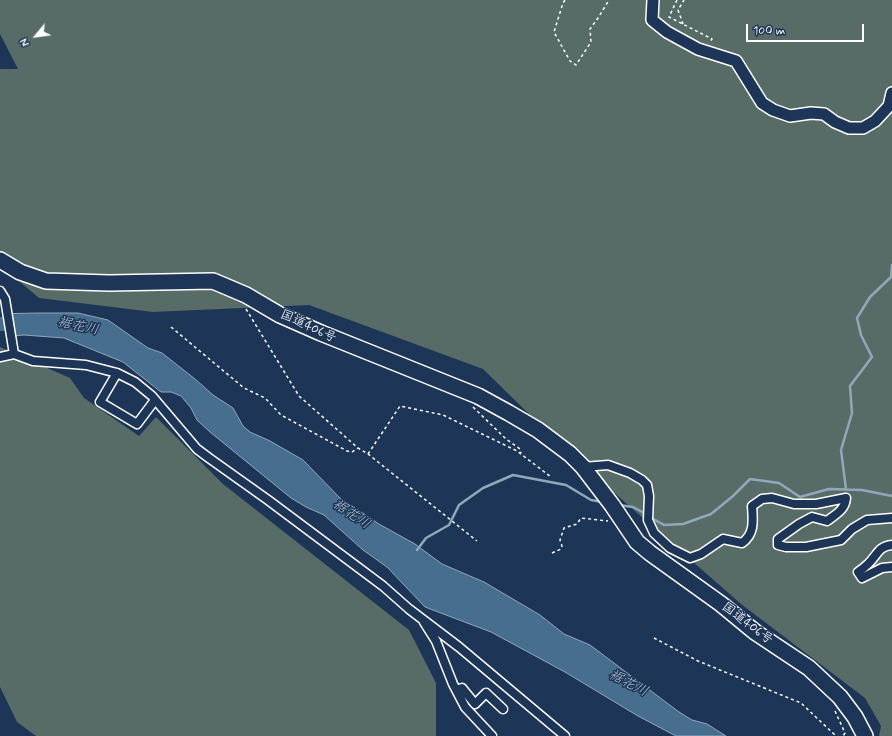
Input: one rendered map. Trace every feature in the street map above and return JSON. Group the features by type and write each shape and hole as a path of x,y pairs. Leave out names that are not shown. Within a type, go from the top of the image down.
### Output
{"highway":[{"name":"国道406号","path":"0,260 20,272 46,282 109,283 213,281 246,295 280,314 321,333 478,396 509,412 538,430 570,454 587,472 616,521 637,542 721,604 755,632 808,668 840,697 855,717 865,736"}],"main road":[{"path":"653,0 652,20 667,32 698,50 736,61 762,103 773,110 790,116 811,113 824,114 835,122 849,128 863,128 875,121 889,106 892,93"}],"street":[{"path":"0,291 5,299 13,352"},
{"path":"0,357 13,352 33,361 86,365 117,373 135,382 155,400 197,448 209,458 383,586 459,647 565,736"},
{"path":"117,373 100,402 138,424 155,400"},
{"path":"587,472 608,465 630,473 642,480 647,485 649,496 648,520 654,533 670,548 690,558 701,554 723,539 742,543 748,538 752,528 752,506 762,499 772,498 794,504 816,504 846,498 845,505 837,514 827,521 812,517 778,539 778,545 786,547 806,547 841,540 852,530 867,520 892,518"},
{"path":"892,545 886,545 879,549 869,564 858,572 862,578 882,568 892,567"},
{"path":"420,617 436,640 456,690 465,707 492,736"},
{"path":"456,690 462,688 475,704 486,693 503,709"}],"path":[{"path":"565,0 554,32 570,61 576,65 591,42 590,28 609,0"},
{"path":"677,0 669,17 712,39 705,51"},
{"path":"683,24 678,10 684,0"},
{"path":"243,303 299,396 358,448 368,454 477,541"},
{"path":"171,327 244,388 265,398 281,415 347,451 352,452 358,448"},
{"path":"468,404 490,422 506,438 520,448 521,453"},
{"path":"368,454 400,406 443,415 521,453 551,477"},
{"path":"552,553 561,549 562,546 560,540 564,528 577,524 581,518 616,521"},
{"path":"654,638 698,661 801,703 836,736"},
{"path":"834,710 845,733 843,736"}],"green space":[{"path":"0,0 892,0 892,736 879,736 881,726 865,698 741,604 570,454 483,369 309,305 153,312 39,298 0,265 0,69 18,69 0,34"},
{"path":"0,347 70,378 84,398 139,436 156,417 223,484 409,630 436,683 436,736 36,736 17,722 0,687"}],"water":[{"path":"78,313 108,320 148,348 162,353 213,395 233,408 243,426 250,432 270,441 303,460 340,498 379,524 415,544 442,564 484,582 540,615 564,634 590,645 679,712 692,720 707,724 726,736 676,736 638,716 565,672 491,632 425,607 387,567 363,550 324,515 291,498 210,432 197,420 191,408 181,396 171,392 161,392 123,362 64,338 24,335 14,336 10,314"}],"waterway":[{"path":"846,489 841,450 852,413 850,386 872,357 861,335 857,318 870,297 891,277 892,265"},
{"name":"裾花川","path":"0,324 24,323"},
{"path":"417,550 426,538 449,525 459,505 483,488 513,475 566,485 591,500 602,502"},
{"path":"650,517 664,525 683,524 711,514 733,496 750,479 779,483 800,497 829,489 862,490 892,496"},
{"path":"619,505 633,507 646,514"}]}
